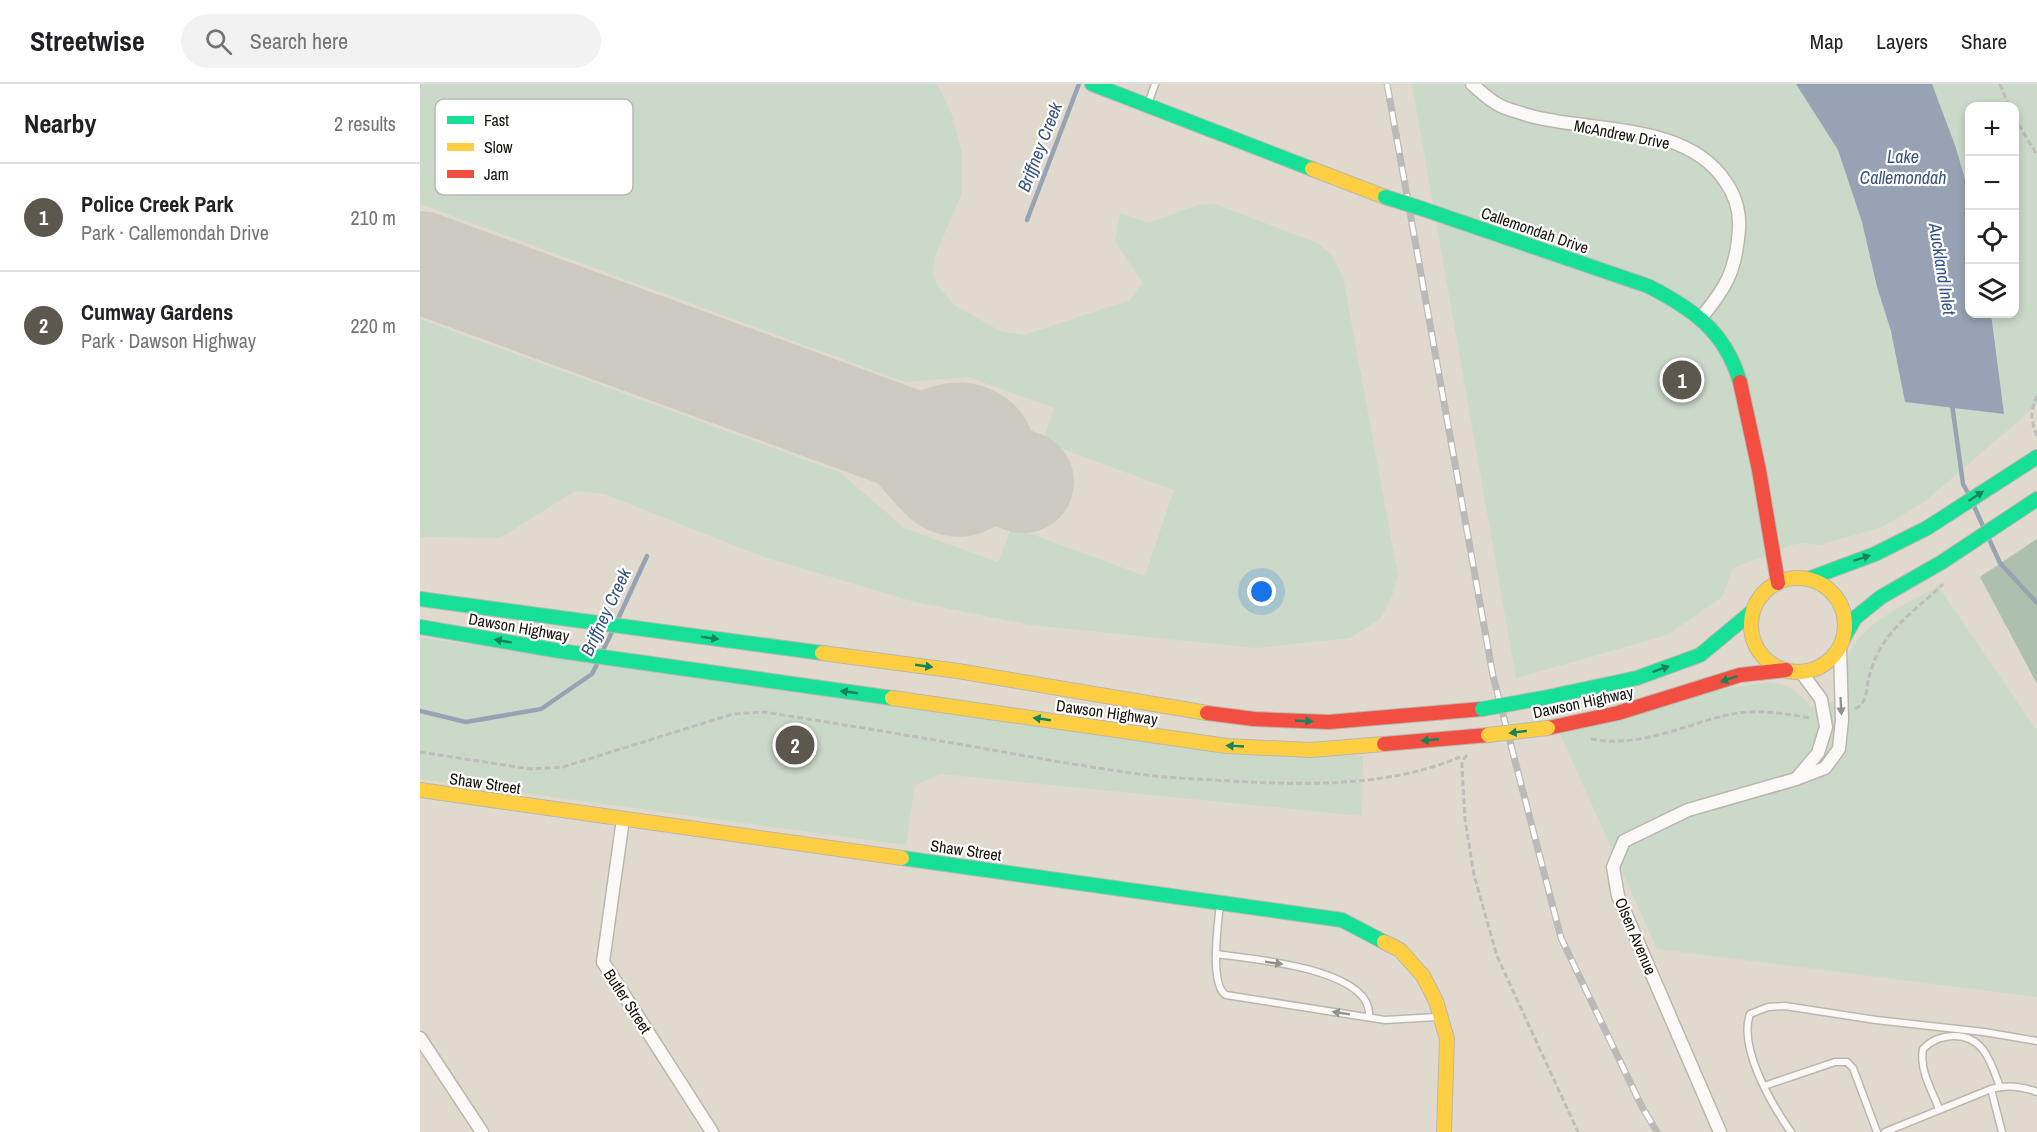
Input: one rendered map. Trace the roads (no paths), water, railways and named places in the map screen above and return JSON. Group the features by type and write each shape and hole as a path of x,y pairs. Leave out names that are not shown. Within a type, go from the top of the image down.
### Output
{"main road":[{"name":"Callemondah Drive","path":"1095,85 1385,196 1648,286 1681,303 1724,343 1738,375 1751,427 1778,583"},
{"path":"1808,579 1875,554 1927,528 2037,457"},
{"path":"1841,643 1845,624 1842,608 1834,595 1822,585 1808,579 1793,578 1778,583 1763,594 1753,611 1751,626 1754,641 1761,654 1772,664 1793,671 1816,668 1830,660 1841,643 1855,618 1881,597 1942,562 2037,499"},
{"name":"Dawson Highway","path":"420,599 958,671 1191,711 1254,719 1329,722 1482,709 1637,678 1700,655 1753,611"},
{"name":"Dawson Highway","path":"420,627 561,651 1227,746 1311,750 1548,728 1628,710 1740,675 1793,671"},
{"name":"Shaw Street","path":"420,790 1342,920 1400,950 1423,976 1436,1001 1447,1039 1444,1132"}],"street":[{"name":"McAndrew Drive","path":"1472,84 1502,107 1544,120 1648,136 1679,144 1703,158 1719,172 1732,191 1739,217 1737,249 1730,277 1718,298 1700,319"},
{"name":"Olsen Avenue","path":"1720,1132 1618,896 1613,867 1624,841 1688,810 1796,779 1825,768 1839,749 1842,712 1841,643"},
{"path":"1793,671 1821,699 1826,727 1818,753 1796,779"},
{"name":"Butler Street","path":"623,819 603,962 712,1132"},
{"path":"420,1038 482,1132"}],"lane":[{"path":"1148,104 1155,84"},
{"path":"1220,903 1216,954 1218,984 1220,990 1226,995 1385,1020 1441,1017"},
{"path":"1216,954 1294,966 1329,975 1365,999 1370,1009 1369,1017"},
{"path":"1791,1132 1776,1111 1754,1064 1747,1033 1750,1014 1768,1007 1785,1006 2037,1041"},
{"path":"1939,1109 1922,1067 1923,1049 1937,1038 1961,1036 1980,1044 1989,1057 2000,1087"},
{"path":"1764,1086 1835,1062 1846,1062 1853,1068 1877,1132"},
{"path":"1885,1132 1896,1130 1939,1109 1991,1089 2021,1087 2037,1092"},
{"path":"1991,1089 2002,1132"}],"water":[{"name":"Lake Callemondah","path":"1796,84 1932,84 1965,179 1965,318 1992,318 2004,414 1905,402 1891,331 1877,287 1862,222 1838,150"}],"waterway":[{"name":"Briffney Creek","path":"1027,220 1079,84"},
{"name":"Auckland Inlet","path":"1952,404 1963,484 1968,493"},
{"path":"1974,506 1983,526"},
{"path":"1989,539 2000,563 2037,603"},
{"name":"Briffney Creek","path":"618,619 647,556"},
{"name":"Briffney Creek","path":"602,652 612,632"},
{"name":"Briffney Creek","path":"420,711 466,722 541,709 592,674 598,662"}],"railway":[{"path":"1387,84 1493,676 1561,938 1641,1105 1657,1132"}],"place":[{"name":"Police Creek Park","path":"1682,380"},
{"name":"Cumway Gardens","path":"795,745"}]}
